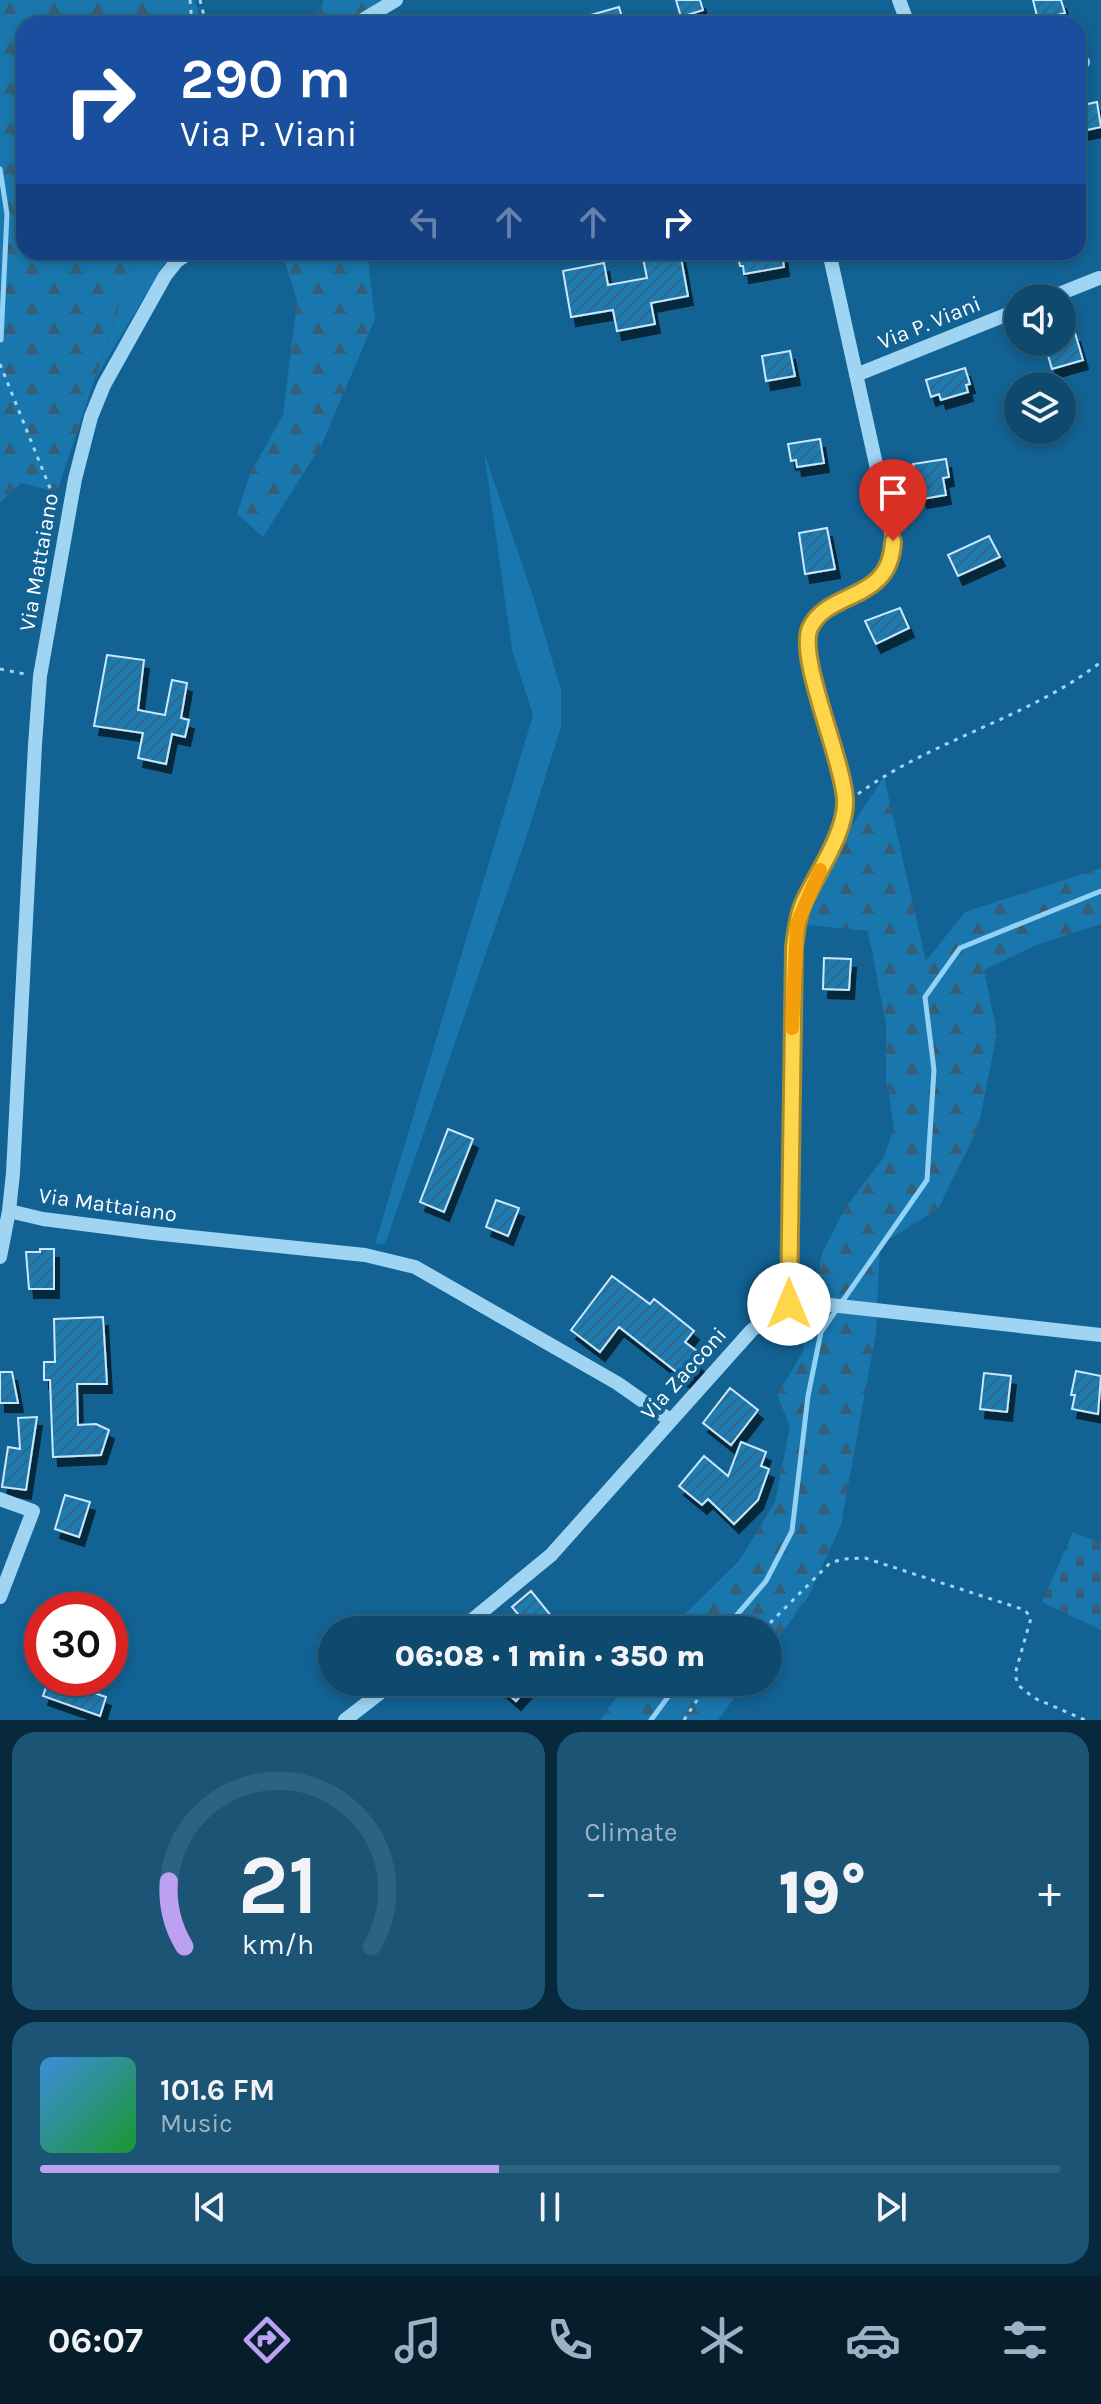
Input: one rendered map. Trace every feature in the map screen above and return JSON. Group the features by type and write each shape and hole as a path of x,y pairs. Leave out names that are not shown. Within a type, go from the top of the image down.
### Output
{"street":[{"path":"369,16 396,0"},
{"name":"Via Mattaiano","path":"178,260 165,276 104,385 91,417 75,479 40,676 9,1211 43,1219 153,1233 365,1255 415,1267 617,1383 670,1420"},
{"name":"Via P. Viani","path":"796,1303 794,947 802,906 842,823 846,803 843,778 811,666 808,643 811,625 817,619 880,578 893,558 893,541 831,260"},
{"path":"1076,287 1099,278"},
{"name":"Via P. Viani","path":"856,375 1004,316"},
{"path":"0,1257 9,1211"},
{"path":"796,1303 1101,1335"},
{"name":"Via Zacconi","path":"477,1616 551,1555 751,1331 770,1313 796,1303"},
{"path":"0,1499 33,1511 0,1597"},
{"path":"345,1720 376,1696"}],"path":[{"path":"0,364 56,503"},
{"path":"846,803 898,770 1044,700 1101,662"},
{"path":"0,669 40,676"},
{"path":"777,1616 830,1563 865,1558 1025,1610 1031,1618 1015,1674 1018,1685 1034,1698 1085,1720"},
{"path":"684,1720 700,1696"}],"green space":[{"path":"0,0 166,0 164,16 16,16 16,260 134,260 57,492 21,483 0,502"},
{"path":"166,0 195,0 199,16 164,16"},
{"path":"323,0 390,0 363,16 315,16"},
{"path":"134,260 169,260 165,263 95,379"},
{"path":"284,260 368,260 375,319 322,444 263,537 237,514 250,474 283,415 297,301"},
{"path":"484,452 561,690 561,727 524,844 385,1244 375,1244 533,715 512,650"},
{"path":"884,777 926,961 965,912 1101,868 1101,924 1036,945 984,970 997,1033 978,1128 938,1209 880,1245 876,1332 841,1525 808,1597 782,1633 782,1616 683,1616 739,1561 775,1502 790,1426 777,1395 803,1352 822,1253 845,1208 884,1157 894,1127 886,1078 886,1025 868,931 797,924 812,885"},
{"path":"1073,1532 1101,1543 1101,1630 1042,1602"},
{"path":"617,1696 736,1696 718,1720 600,1720"}],"building":[{"path":"676,0 700,0 703,10 681,16"},
{"path":"1033,0 1061,0 1065,13 1037,16"},
{"path":"619,7 622,16 587,16"},
{"path":"1097,102 1101,127 1086,130 1086,104"},
{"path":"643,260 681,260 688,296 651,303 655,324 617,331 613,310 571,317 563,271 604,263 608,285 647,278"},
{"path":"739,260 783,260 784,267 744,274 743,266 740,266"},
{"path":"1076,336 1083,360 1052,369 1048,356 1076,356"},
{"path":"790,351 795,376 766,381 762,356"},
{"path":"965,368 970,384 966,385 968,392 941,400 939,394 931,397 926,380"},
{"path":"820,439 824,463 797,467 796,460 791,461 788,444"},
{"path":"946,459 949,477 943,478 946,495 922,499 913,464"},
{"path":"827,528 835,569 805,574 799,533"},
{"path":"989,536 1000,557 958,576 948,555"},
{"path":"900,608 909,628 876,644 865,621"},
{"path":"107,655 144,660 138,710 165,715 172,680 187,683 181,718 189,720 185,737 172,734 166,764 138,758 143,733 94,726"},
{"path":"824,958 851,959 849,990 823,989"},
{"path":"448,1129 473,1139 444,1212 420,1202"},
{"path":"496,1200 519,1208 508,1236 486,1227"},
{"path":"40,1249 54,1249 54,1289 29,1289 26,1252 40,1252"},
{"path":"612,1276 650,1304 654,1299 694,1331 685,1342 698,1352 693,1358 701,1365 688,1381 619,1327 600,1352 571,1330"},
{"path":"103,1317 107,1384 77,1384 78,1425 96,1424 109,1430 101,1455 53,1457 50,1380 44,1380 44,1362 55,1362 54,1319"},
{"path":"1076,1371 1101,1376 1098,1414 1072,1409 1075,1395 1071,1395"},
{"path":"0,1372 12,1372 18,1403 0,1403"},
{"path":"984,1373 1011,1376 1007,1412 980,1409"},
{"path":"730,1388 758,1410 731,1445 703,1423"},
{"path":"37,1417 26,1490 2,1487 8,1447 20,1449 18,1418"},
{"path":"741,1442 766,1452 761,1466 769,1469 758,1500 734,1524 708,1499 702,1505 679,1486 704,1456 728,1476"},
{"path":"65,1495 90,1502 79,1537 55,1529"},
{"path":"531,1591 551,1616 519,1616 512,1607"},
{"path":"43,1696 106,1697 100,1716"}],"waterway":[{"path":"0,169 7,214 1,340"},
{"path":"736,1616 766,1581 792,1531 808,1396 821,1332 927,1180 934,1070 925,997 960,948 1101,891"},
{"path":"651,1720 669,1696"}],"slow traffic":[{"path":"792,1028 797,924 802,906 820,870"}],"route":[{"path":"789,1304 794,947 802,906 842,823 846,803 843,778 811,666 808,635 811,625 825,612 880,578 893,558 893,541"}]}
